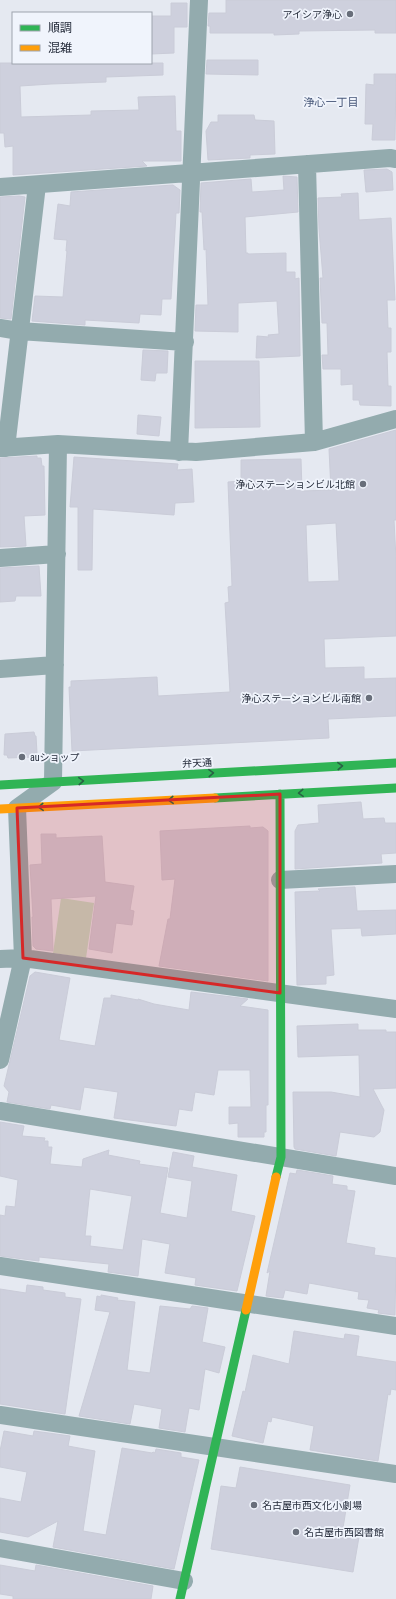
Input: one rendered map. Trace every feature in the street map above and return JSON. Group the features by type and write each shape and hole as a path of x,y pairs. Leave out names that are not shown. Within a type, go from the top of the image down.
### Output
{"street":[{"path":"179,452 199,0"},
{"path":"0,187 390,158 396,159"},
{"path":"307,164 314,442"},
{"path":"37,185 3,448 58,444 196,452 314,442 396,419"},
{"path":"0,328 19,331 185,342"},
{"path":"8,809 53,782 58,444"},
{"path":"0,558 57,554"},
{"path":"0,669 55,665"},
{"name":"弁天通","path":"0,785 396,763"},
{"path":"8,809 396,788"},
{"path":"180,1599 280,1157 280,794"},
{"path":"0,1060 23,958 8,809"},
{"path":"280,880 396,874"},
{"path":"0,959 23,958 396,1009"},
{"path":"0,1111 396,1176"},
{"path":"0,1266 248,1302 396,1326"},
{"path":"0,1415 396,1474"},
{"path":"0,1548 184,1581"}],"highlighted area":[{"path":"280,794 280,993 23,958 17,808"}],"green space":[{"path":"61,898 94,903 86,958 53,953"}],"building":[{"path":"226,0 396,0 396,33 375,33 375,30 299,31 299,34 274,35 274,33 210,33 210,26 208,26 209,13 226,13"},
{"path":"171,3 187,3 187,27 174,27 174,53 152,54 152,16 171,16"},
{"path":"207,60 258,60 258,75 206,74"},
{"path":"0,63 163,63 163,75 106,77 106,82 20,86 21,117 91,115 91,111 139,110 138,97 175,96 176,131 181,131 181,161 142,161 147,166 13,175 13,146 5,147 4,133 0,133"},
{"path":"374,74 396,74 395,140 372,140 373,124 365,124 366,84 374,85"},
{"path":"218,115 254,115 255,120 274,121 275,154 250,155 250,158 208,160 206,131 211,122 218,122"},
{"path":"387,169 392,172 393,190 366,192 364,170"},
{"path":"283,176 297,177 298,212 245,217 246,253 286,253 286,272 295,272 295,279 299,278 300,356 256,358 257,336 269,337 268,335 279,334 277,301 238,303 238,332 195,331 196,305 208,305 206,249 204,250 202,212 200,212 201,183 251,179 252,192 284,190"},
{"path":"173,185 180,190 179,213 176,213 171,299 162,299 161,315 140,314 139,323 85,320 85,325 32,321 35,296 63,297 67,240 54,239 58,204 70,206 71,192"},
{"path":"358,193 359,220 391,218 395,300 387,300 388,328 391,328 391,352 387,352 388,386 391,386 391,406 360,405 359,400 353,400 353,384 341,385 341,369 323,369 322,355 328,355 327,323 322,323 320,278 323,278 318,198 342,197 341,194"},
{"path":"0,197 25,197 11,319 0,318"},
{"path":"143,350 168,351 167,373 156,373 155,381 141,380"},
{"path":"195,361 259,361 260,427 195,428"},
{"path":"138,415 161,417 159,436 137,434"},
{"path":"396,430 396,520 394,520 396,559 396,636 324,639 325,668 364,667 364,679 396,678 396,716 328,719 329,738 72,751 69,687 71,687 71,681 157,677 158,696 230,692 225,603 229,602 228,587 232,586 228,482 241,481 241,460 301,459 302,491 331,490 329,449","holes":["336,523 339,581 308,582 306,525"]},
{"path":"37,456 37,458 41,458 42,466 44,466 45,515 24,516 26,546 0,547 0,458"},
{"path":"74,457 178,464 177,470 192,469 194,502 175,503 174,515 93,509 92,570 78,570 78,507 70,507"},
{"path":"39,566 41,596 16,596 15,601 0,602 0,568"},
{"path":"34,732 36,736 37,753 34,753 34,757 8,758 7,755 4,755 5,734"},
{"path":"361,802 363,819 384,818 385,823 396,823 396,853 381,854 382,863 295,869 295,831 298,825 319,823 318,805"},
{"path":"250,826 250,828 263,827 268,831 268,981 159,966 168,919 170,919 175,879 162,880 160,831"},
{"path":"41,834 56,834 56,838 102,836 105,882 134,886 130,910 134,911 132,925 116,923 112,953 89,949 96,896 51,899 53,951 36,949 33,946 30,865 42,864"},
{"path":"355,887 357,911 396,910 396,934 362,936 361,928 331,929 334,975 326,976 326,984 297,985 295,892"},
{"path":"35,972 70,978 59,1040 95,1046 104,998 111,998 111,995 189,1010 191,992 248,999 240,1006 268,1010 268,1105 266,1105 266,1132 264,1132 264,1137 238,1137 238,1123 229,1124 229,1107 251,1107 250,1070 218,1070 214,1095 195,1092 192,1111 179,1109 176,1126 114,1118 118,1092 84,1087 80,1110 51,1105 50,1109 7,1102 9,1092 4,1086 30,976"},
{"path":"358,1024 358,1030 386,1030 386,1032 396,1032 396,1088 373,1089 384,1110 380,1132 374,1137 340,1132 336,1156 295,1149 293,1092 331,1092 360,1097 359,1055 298,1057 297,1026"},
{"path":"0,1122 24,1126 22,1136 45,1138 44,1141 48,1141 48,1147 52,1147 50,1164 82,1167 83,1159 109,1150 108,1155 140,1161 139,1164 168,1168 160,1213 187,1218 192,1181 168,1177 173,1152 194,1156 192,1167 237,1175 231,1211 255,1216 237,1291 195,1285 196,1278 165,1273 170,1244 142,1239 138,1276 108,1272 109,1264 39,1257 39,1261 0,1256 0,1215 5,1216 6,1206 15,1207 18,1180 0,1176","holes":["90,1189 132,1196 123,1250 90,1246 91,1236 85,1236"]},
{"path":"297,1170 333,1176 332,1184 347,1186 347,1190 355,1191 346,1243 375,1248 374,1255 396,1258 395,1315 378,1313 379,1310 367,1308 369,1300 358,1299 359,1292 309,1283 307,1294 285,1290 283,1298 266,1296 270,1271 267,1273 290,1173 296,1174"},
{"path":"27,1285 43,1287 43,1290 65,1293 65,1297 81,1299 65,1414 0,1404 0,1289 26,1293"},
{"path":"101,1295 118,1298 117,1300 135,1302 127,1370 150,1373 160,1306 190,1309 192,1306 208,1308 202,1342 225,1347 219,1373 205,1369 199,1410 189,1408 185,1432 159,1428 162,1409 134,1404 130,1424 79,1416 110,1312 95,1310 97,1296 101,1297"},
{"path":"294,1331 344,1339 345,1334 359,1336 356,1356 396,1362 396,1390 391,1389 390,1395 388,1394 378,1461 310,1450 314,1426 272,1417 271,1422 268,1421 263,1443 232,1436 243,1391 245,1392 253,1355 289,1364"},
{"path":"4,1431 33,1436 34,1431 70,1436 68,1446 95,1451 83,1531 106,1535 122,1448 152,1453 155,1453 156,1449 181,1453 181,1457 199,1460 174,1569 53,1547 58,1521 28,1537 0,1532 0,1498 21,1502 27,1472 0,1467 0,1451"},
{"name":"名古屋市西図書館","path":"240,1467 350,1485 343,1528 360,1531 353,1572 211,1549 221,1486 236,1488"},
{"path":"0,1565 35,1571 36,1565 153,1586 151,1599 13,1599 13,1596 0,1594"}],"traffic: fast":[{"path":"0,785 396,763"},
{"path":"215,798 396,788"},
{"path":"276,1177 281,1157 280,794"},
{"path":"180,1599 246,1310"}],"traffic: slow":[{"path":"0,809 215,798"},
{"path":"246,1310 276,1177"}],"place":[{"name":"アイシア浄心","path":"350,14"},
{"name":"浄心ステーションビル北館","path":"363,484"},
{"name":"浄心ステーションビル南館","path":"369,698"},
{"name":"auショップ","path":"22,757"},
{"name":"名古屋市西文化小劇場","path":"254,1505"},
{"name":"名古屋市西図書館","path":"296,1532"}],"district":[{"name":"浄心一丁目","path":"331,102"}]}
